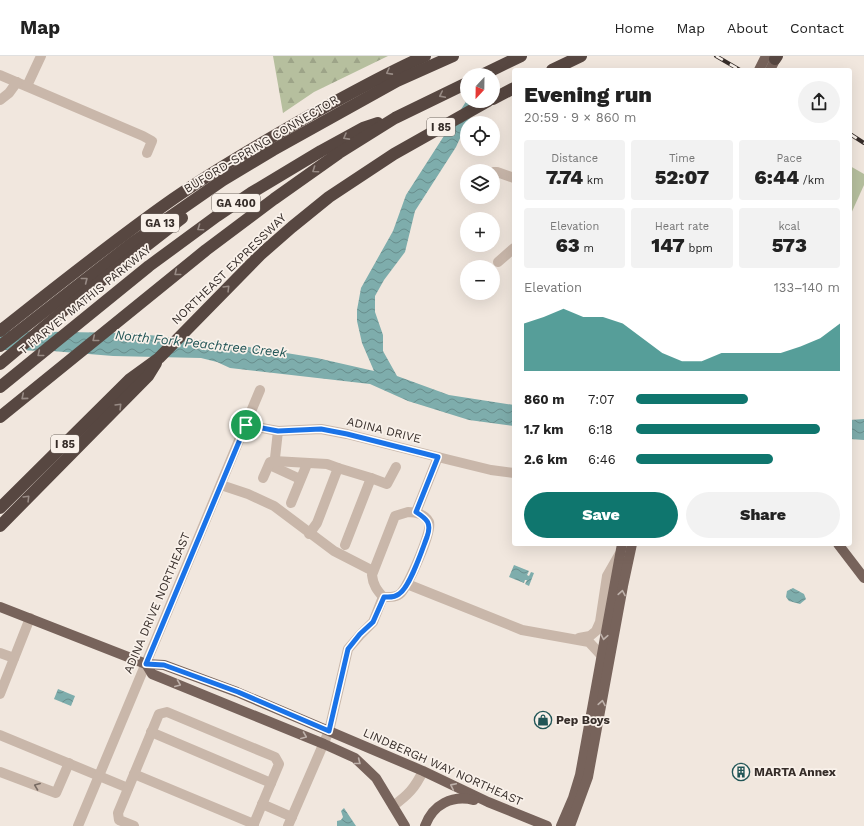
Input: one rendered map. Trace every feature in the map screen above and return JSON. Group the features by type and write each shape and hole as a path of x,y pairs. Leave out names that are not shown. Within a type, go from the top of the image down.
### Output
{"highway":[{"name":"BUFORD-SPRING CONNECTOR","path":"0,331 126,233 223,165 393,70 425,56"},
{"name":"BUFORD-SPRING CONNECTOR","path":"0,346 131,244 223,180 272,150 397,81 453,56"},
{"path":"496,68 521,56"},
{"path":"556,68 581,56"},
{"name":"NORTHEAST EXPRESSWAY","path":"0,417 125,314 274,199 339,154 395,118 460,85"},
{"path":"500,95 512,89"},
{"name":"NORTHEAST EXPRESSWAY","path":"0,508 130,379 159,358 260,255 292,227 329,197 394,154 476,108"},
{"name":"T HARVEY MATHIS PARKWAY","path":"0,387 183,240 251,193 363,128 395,118"},
{"path":"0,364 70,306 196,207 272,150"},
{"path":"0,526 148,376 159,358"}],"main road":[{"path":"761,68 771,59"},
{"path":"570,826 588,777 632,546"},
{"path":"840,546 864,578"},
{"path":"561,826 573,798 580,775 621,549"},
{"path":"0,607 146,664 152,674 355,758 376,778 405,826"},
{"name":"LINDBERGH WAY NORTHEAST","path":"146,664 164,665 230,689 420,770 488,802 547,826"},
{"path":"425,826 433,811 448,800 465,798 488,802"}],"street":[{"path":"27,86 41,56"},
{"path":"0,75 152,141 147,153"},
{"path":"0,100 9,93 17,82"},
{"path":"500,173 512,177"},
{"path":"500,260 512,250"},
{"name":"ADINA DRIVE NORTHEAST","path":"78,826 260,390"},
{"name":"ADINA DRIVE","path":"246,425 278,431 321,429 347,434 491,470 512,473"},
{"path":"278,431 274,467 300,479"},
{"path":"416,512 438,457"},
{"path":"263,478 270,462 274,460 307,464 327,464 387,484 396,467"},
{"path":"290,503 307,464"},
{"path":"309,534 317,523 338,468"},
{"path":"345,545 371,478"},
{"path":"221,485 248,494 274,506 309,534 334,550 373,571"},
{"path":"408,512 416,512 425,517 429,522 429,532 407,584 400,594 394,597 384,597 374,585 372,575 373,571 394,516 408,512"},
{"path":"562,637 584,638 590,636 596,631 600,622 607,576 621,549"},
{"path":"407,584 522,630 589,642 601,655"},
{"path":"262,804 290,822 329,731 348,649 360,634 373,622 384,597"},
{"path":"0,694 30,618"},
{"path":"0,652 14,658"},
{"path":"134,774 253,825 279,764 275,757 167,712 159,714 151,732 118,813 119,820 134,826"},
{"path":"151,732 271,783"},
{"path":"0,735 128,788"},
{"path":"0,772 56,793 69,763"},
{"path":"392,803 407,788 420,770"}],"green space":[{"path":"273,56 388,56 314,92 283,113"},
{"path":"852,167 864,174 864,185 852,212"}],"water":[{"name":"North Fork Peachtree Creek","path":"462,108 476,108 471,116 460,116 460,138 415,211 405,252 384,280 375,296 375,312 383,335 383,351 397,376 449,395 512,405 512,426 469,420 408,401 370,384 230,368 217,362 201,358 113,356 52,351 0,350 0,331 129,333 218,342 317,358 374,371 362,343 357,321 357,310 361,288 393,231 406,195"},
{"path":"864,419 864,440 852,439 852,420"},
{"path":"514,565 529,571 527,575 529,576 531,572 534,573 529,586 525,584 527,580 525,580 524,583 509,577"},
{"path":"793,588 804,594 806,599 800,604 789,601 786,597 787,591"},
{"path":"58,689 75,696 71,706 54,699"},
{"path":"344,808 356,826 337,826 337,821 341,820 343,817 341,811"}],"railway":[{"path":"716,56 737,68"},
{"path":"852,135 864,143"}],"place":[{"name":"Pep Boys","path":"543,720"},
{"name":"MARTA Annex","path":"741,772"}],"route":[{"path":"246,425 278,431 321,429 438,457 416,512 425,517 429,522 429,532 407,584 400,594 394,597 384,597 373,622 360,634 348,649 329,731 238,692 164,665 146,664 246,425"}]}
